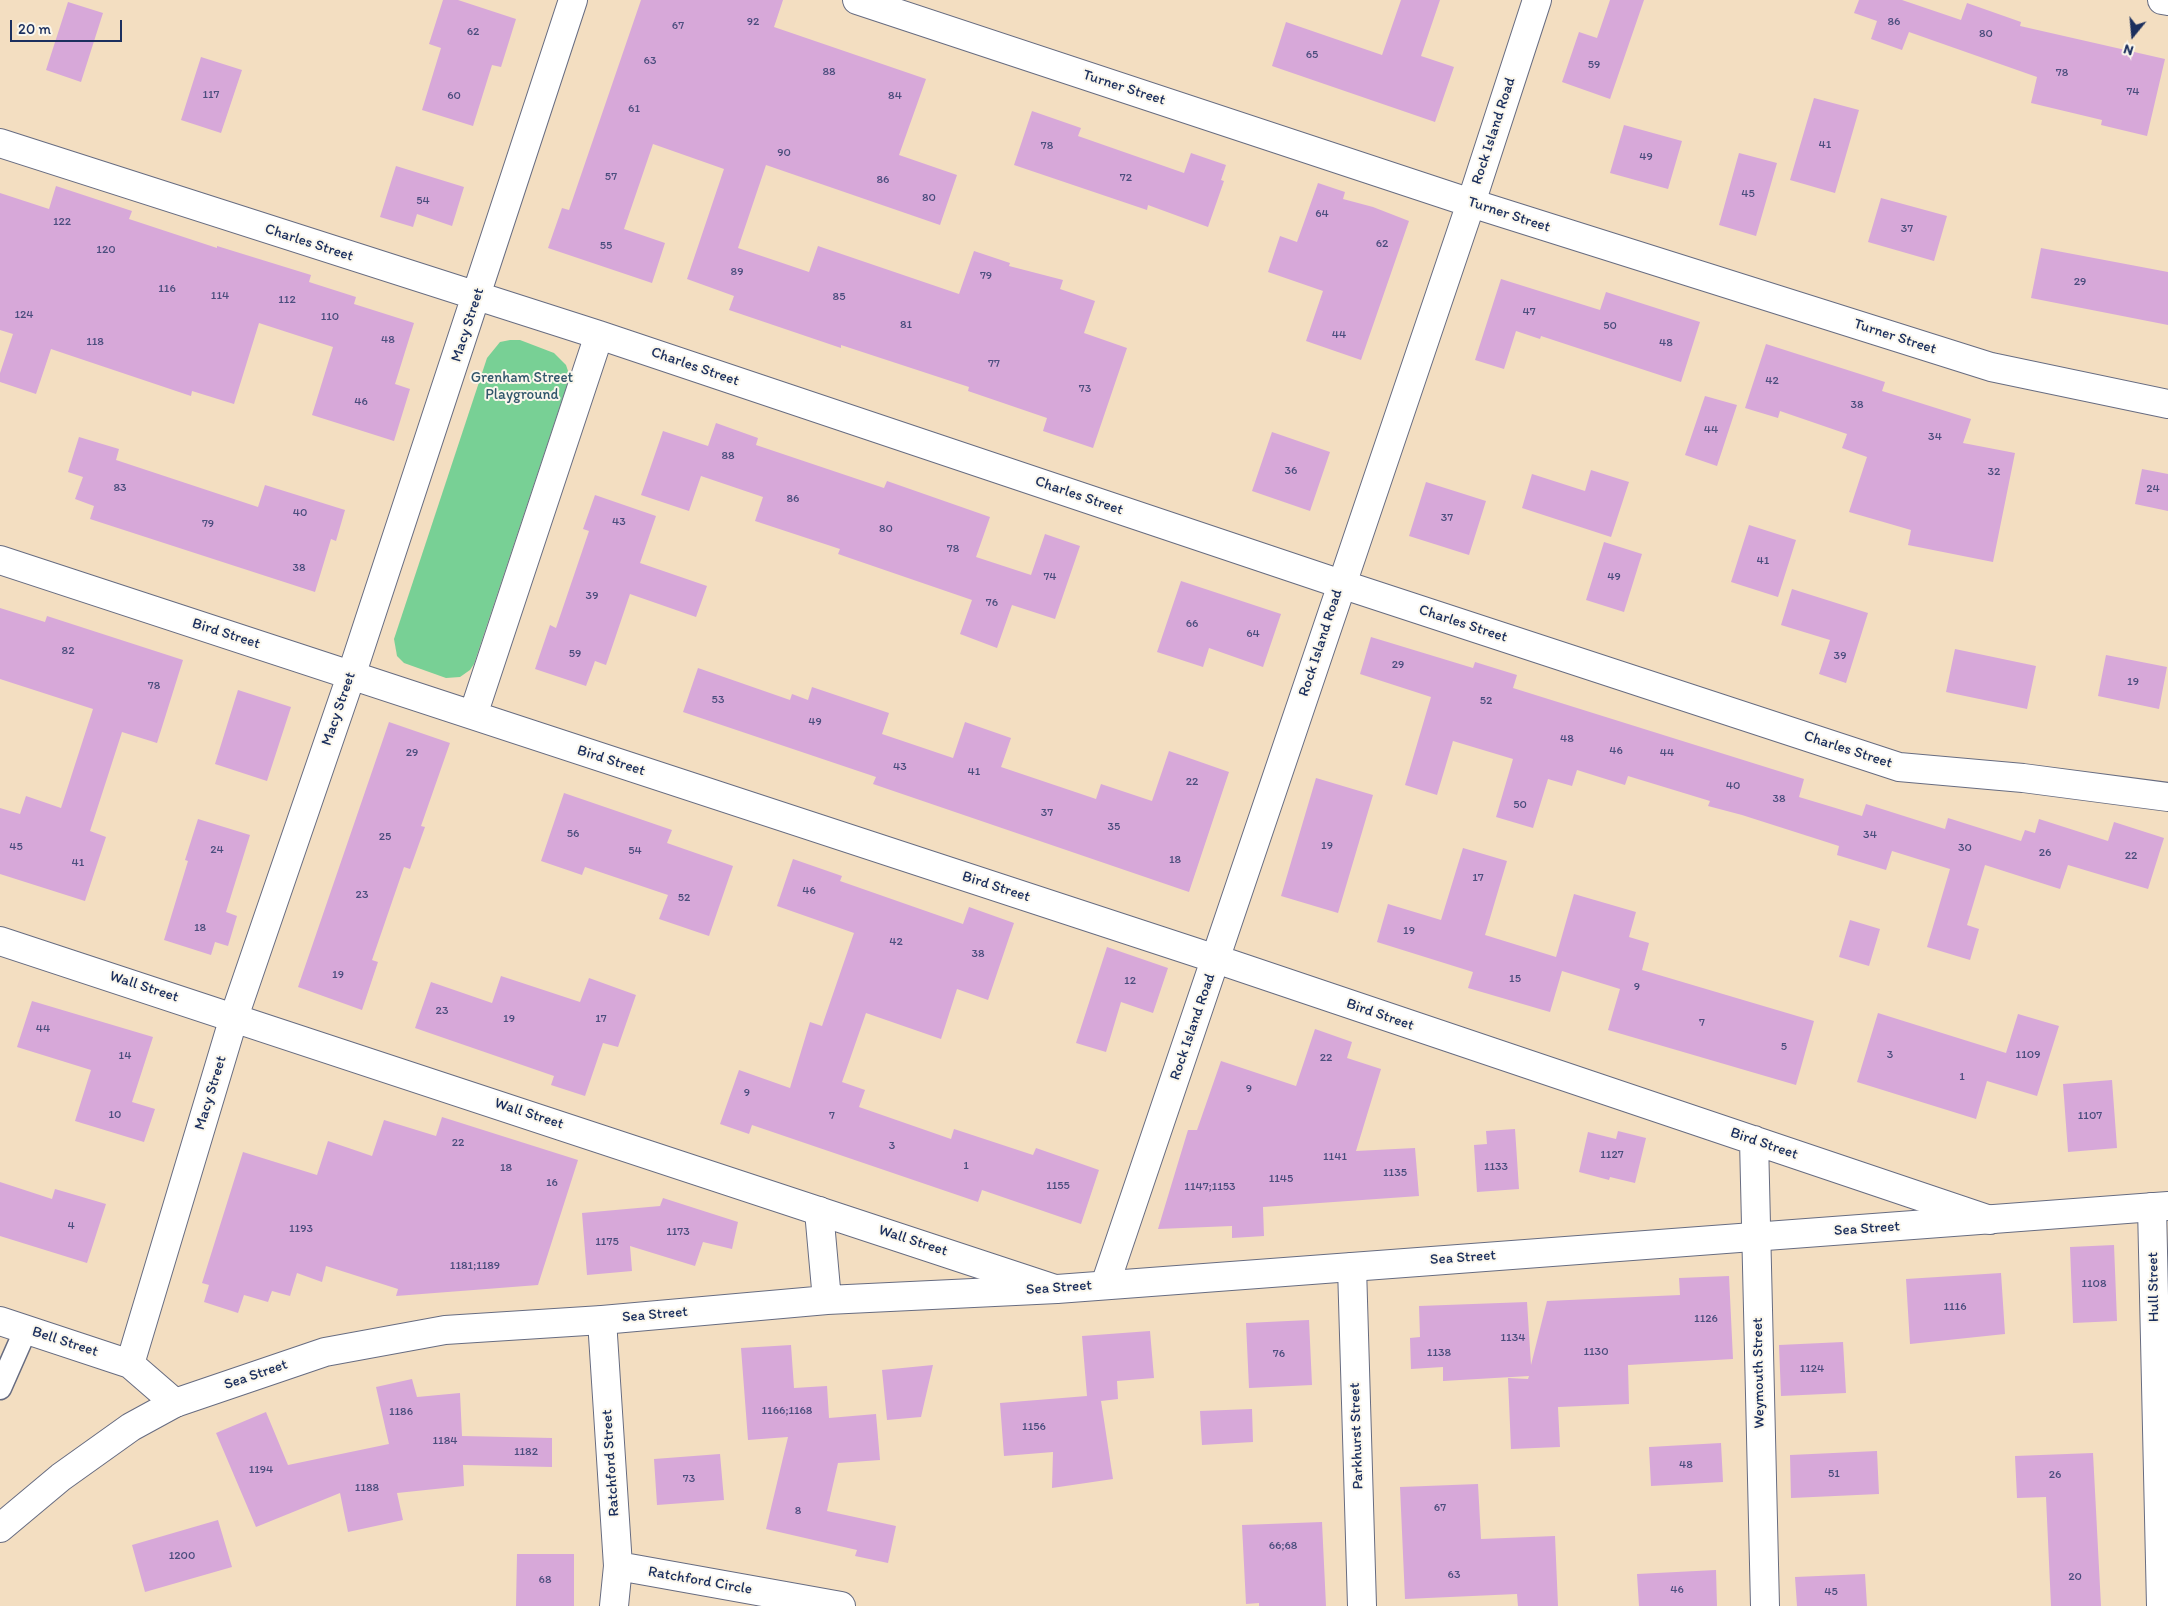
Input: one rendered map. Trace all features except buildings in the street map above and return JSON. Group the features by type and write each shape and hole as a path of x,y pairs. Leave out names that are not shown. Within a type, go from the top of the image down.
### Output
{"street":[{"name":"Macy Street","path":"130,1364 234,1017 351,676 573,0"},
{"name":"Turner Street","path":"857,0 1471,203 1992,367 2168,404"},
{"name":"Rock Island Road","path":"1105,1285 1471,203 1537,0"},
{"path":"2162,0 2168,1"},
{"name":"Charles Street","path":"0,143 599,335 1341,584 1899,767 2023,778 2168,797"},
{"path":"473,715 599,335"},
{"name":"Bird Street","path":"0,560 1216,959 1990,1220"},
{"name":"Wall Street","path":"0,941 1057,1289"},
{"name":"Weymouth Street","path":"1754,1140 1765,1606"},
{"name":"Sea Street","path":"0,1528 61,1477 131,1428 175,1403 325,1352 445,1330 602,1320 827,1300 1057,1289 2160,1207"},
{"name":"Hull Street","path":"2160,1207 2161,1606"},
{"path":"819,1211 827,1300"},
{"name":"Parkhurst Street","path":"1352,1267 1362,1606"},
{"name":"Ratchford Street","path":"602,1320 618,1566 614,1606"},
{"name":"Bell Street","path":"0,1321 130,1364"},
{"path":"130,1364 175,1403"},
{"name":"Ratchford Circle","path":"618,1566 841,1606"}],"lane":[{"path":"0,1388 26,1329"}],"green space":[{"name":"Grenham Street Playground","path":"520,340 554,353 566,365 569,374 568,382 474,664 470,670 460,677 446,678 404,663 397,656 394,639 487,358 500,342"}]}
